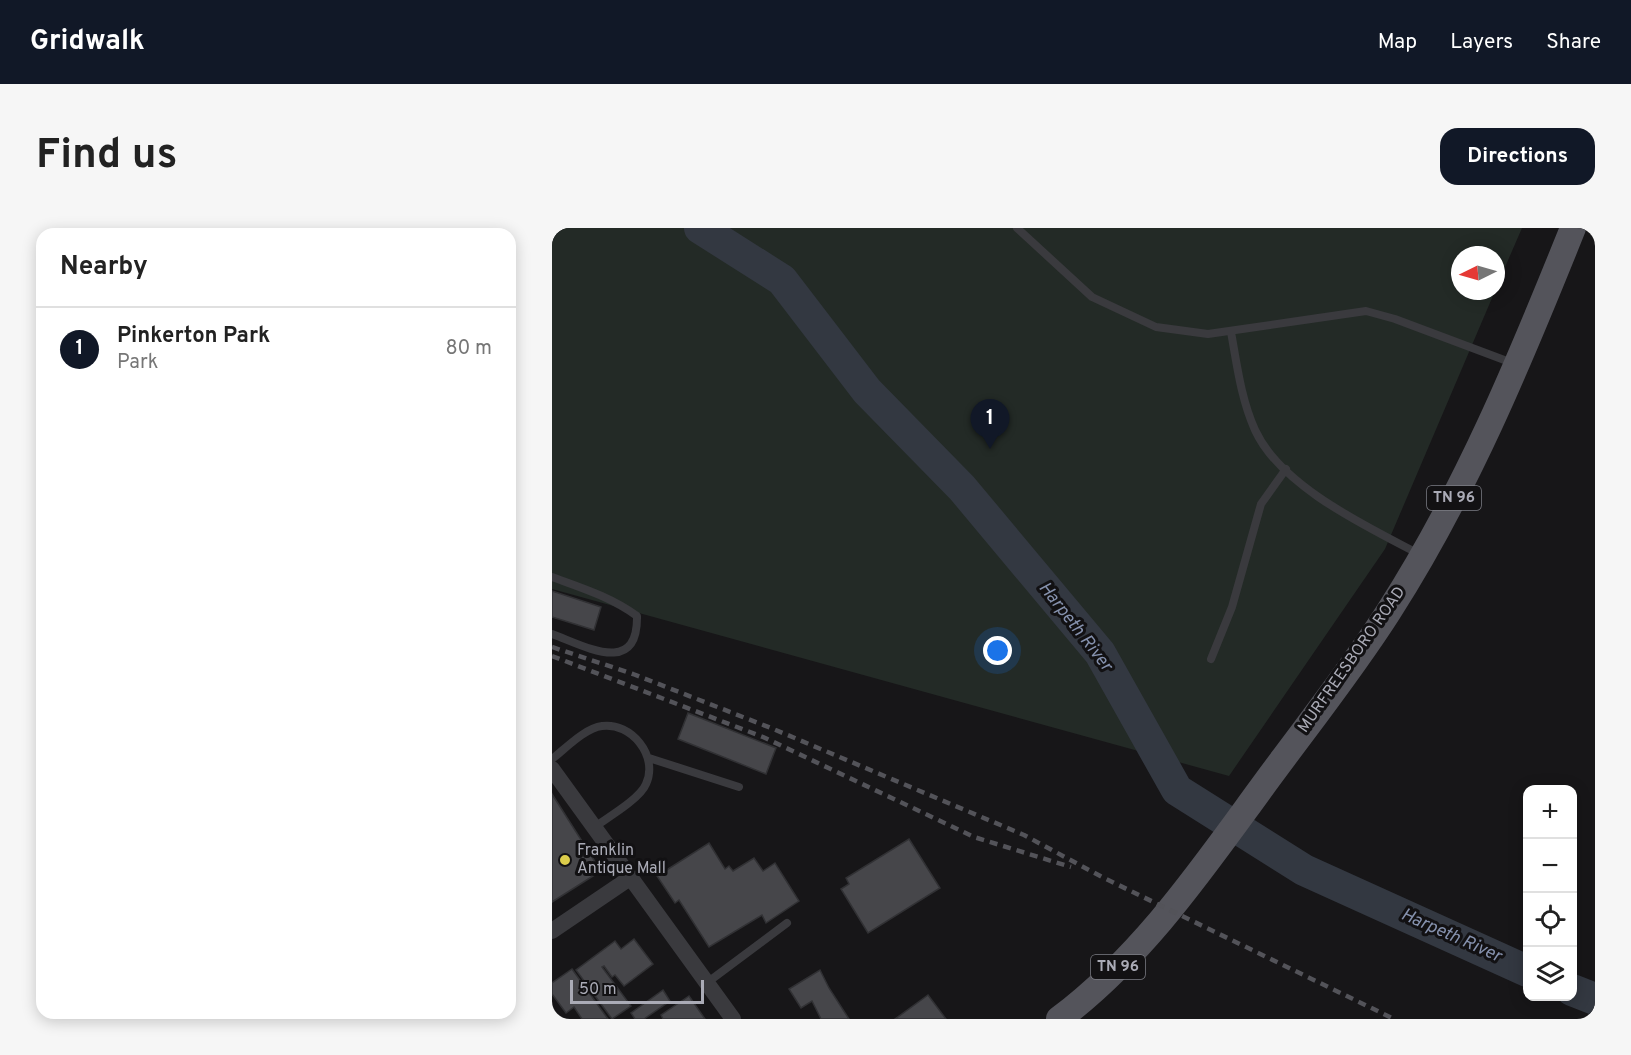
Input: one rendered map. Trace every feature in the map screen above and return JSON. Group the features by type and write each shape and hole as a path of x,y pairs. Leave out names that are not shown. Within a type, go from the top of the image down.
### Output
{"main road":[{"name":"MURFREESBORO ROAD","path":"1059,1019 1093,994 1177,903 1389,612 1468,472 1518,365 1573,228"}],"street":[{"path":"552,769 733,1019"},
{"path":"552,931 630,878"}],"lane":[{"path":"1017,228 1092,297 1156,327 1208,334 1366,311 1395,319 1518,365"},
{"path":"1231,332 1241,391 1255,430 1272,457 1349,518 1421,555"},
{"path":"1211,659 1232,607 1261,504 1286,469"},
{"path":"552,577 608,597 637,616 637,632 625,649 609,655 552,634"},
{"path":"552,759 600,726 620,727 635,736 649,758 646,783 636,796 593,828"},
{"path":"649,758 739,787"},
{"path":"708,982 787,923"}],"shaded area":[{"path":"552,228 1522,228 1505,267 1505,246 1451,246 1451,300 1491,300 1385,549 1229,776 552,589"}],"building":[{"path":"552,591 601,607 594,630 552,617"},
{"path":"688,713 776,748 766,774 678,739"},
{"path":"552,794 601,871 552,902"},
{"path":"909,839 940,888 868,933 841,889 849,884 846,878"},
{"path":"709,843 725,869 729,866 733,871 754,858 763,871 775,863 799,901 766,923 762,915 709,947 679,900 675,903 657,876"},
{"path":"634,939 653,964 624,986 615,975 612,977 604,966 602,967 631,1006 612,1019 576,970 615,941 621,949"},
{"path":"572,969 608,1019 582,1019 574,1007 566,1013 552,994 552,983"},
{"path":"820,970 849,1019 821,1019 812,1001 801,1008 789,989"},
{"path":"663,990 670,1001 644,1019 635,1019 631,1013"},
{"path":"928,995 946,1019 895,1019"},
{"path":"689,996 705,1019 663,1019 661,1015"}],"waterway":[{"name":"Harpeth River","path":"700,228 782,280 867,391 962,488 1100,653 1177,790 1304,870 1523,969"},
{"name":"Harpeth River","path":"1577,992 1595,999"}],"railway":[{"path":"552,647 633,674 771,728 1024,835 1102,877 1394,1019"},
{"path":"552,656 763,737 974,837 1071,867"}],"place":[{"name":"Pinkerton Park","path":"990,449"},
{"name":"Franklin Antique Mall","path":"565,860"}]}
